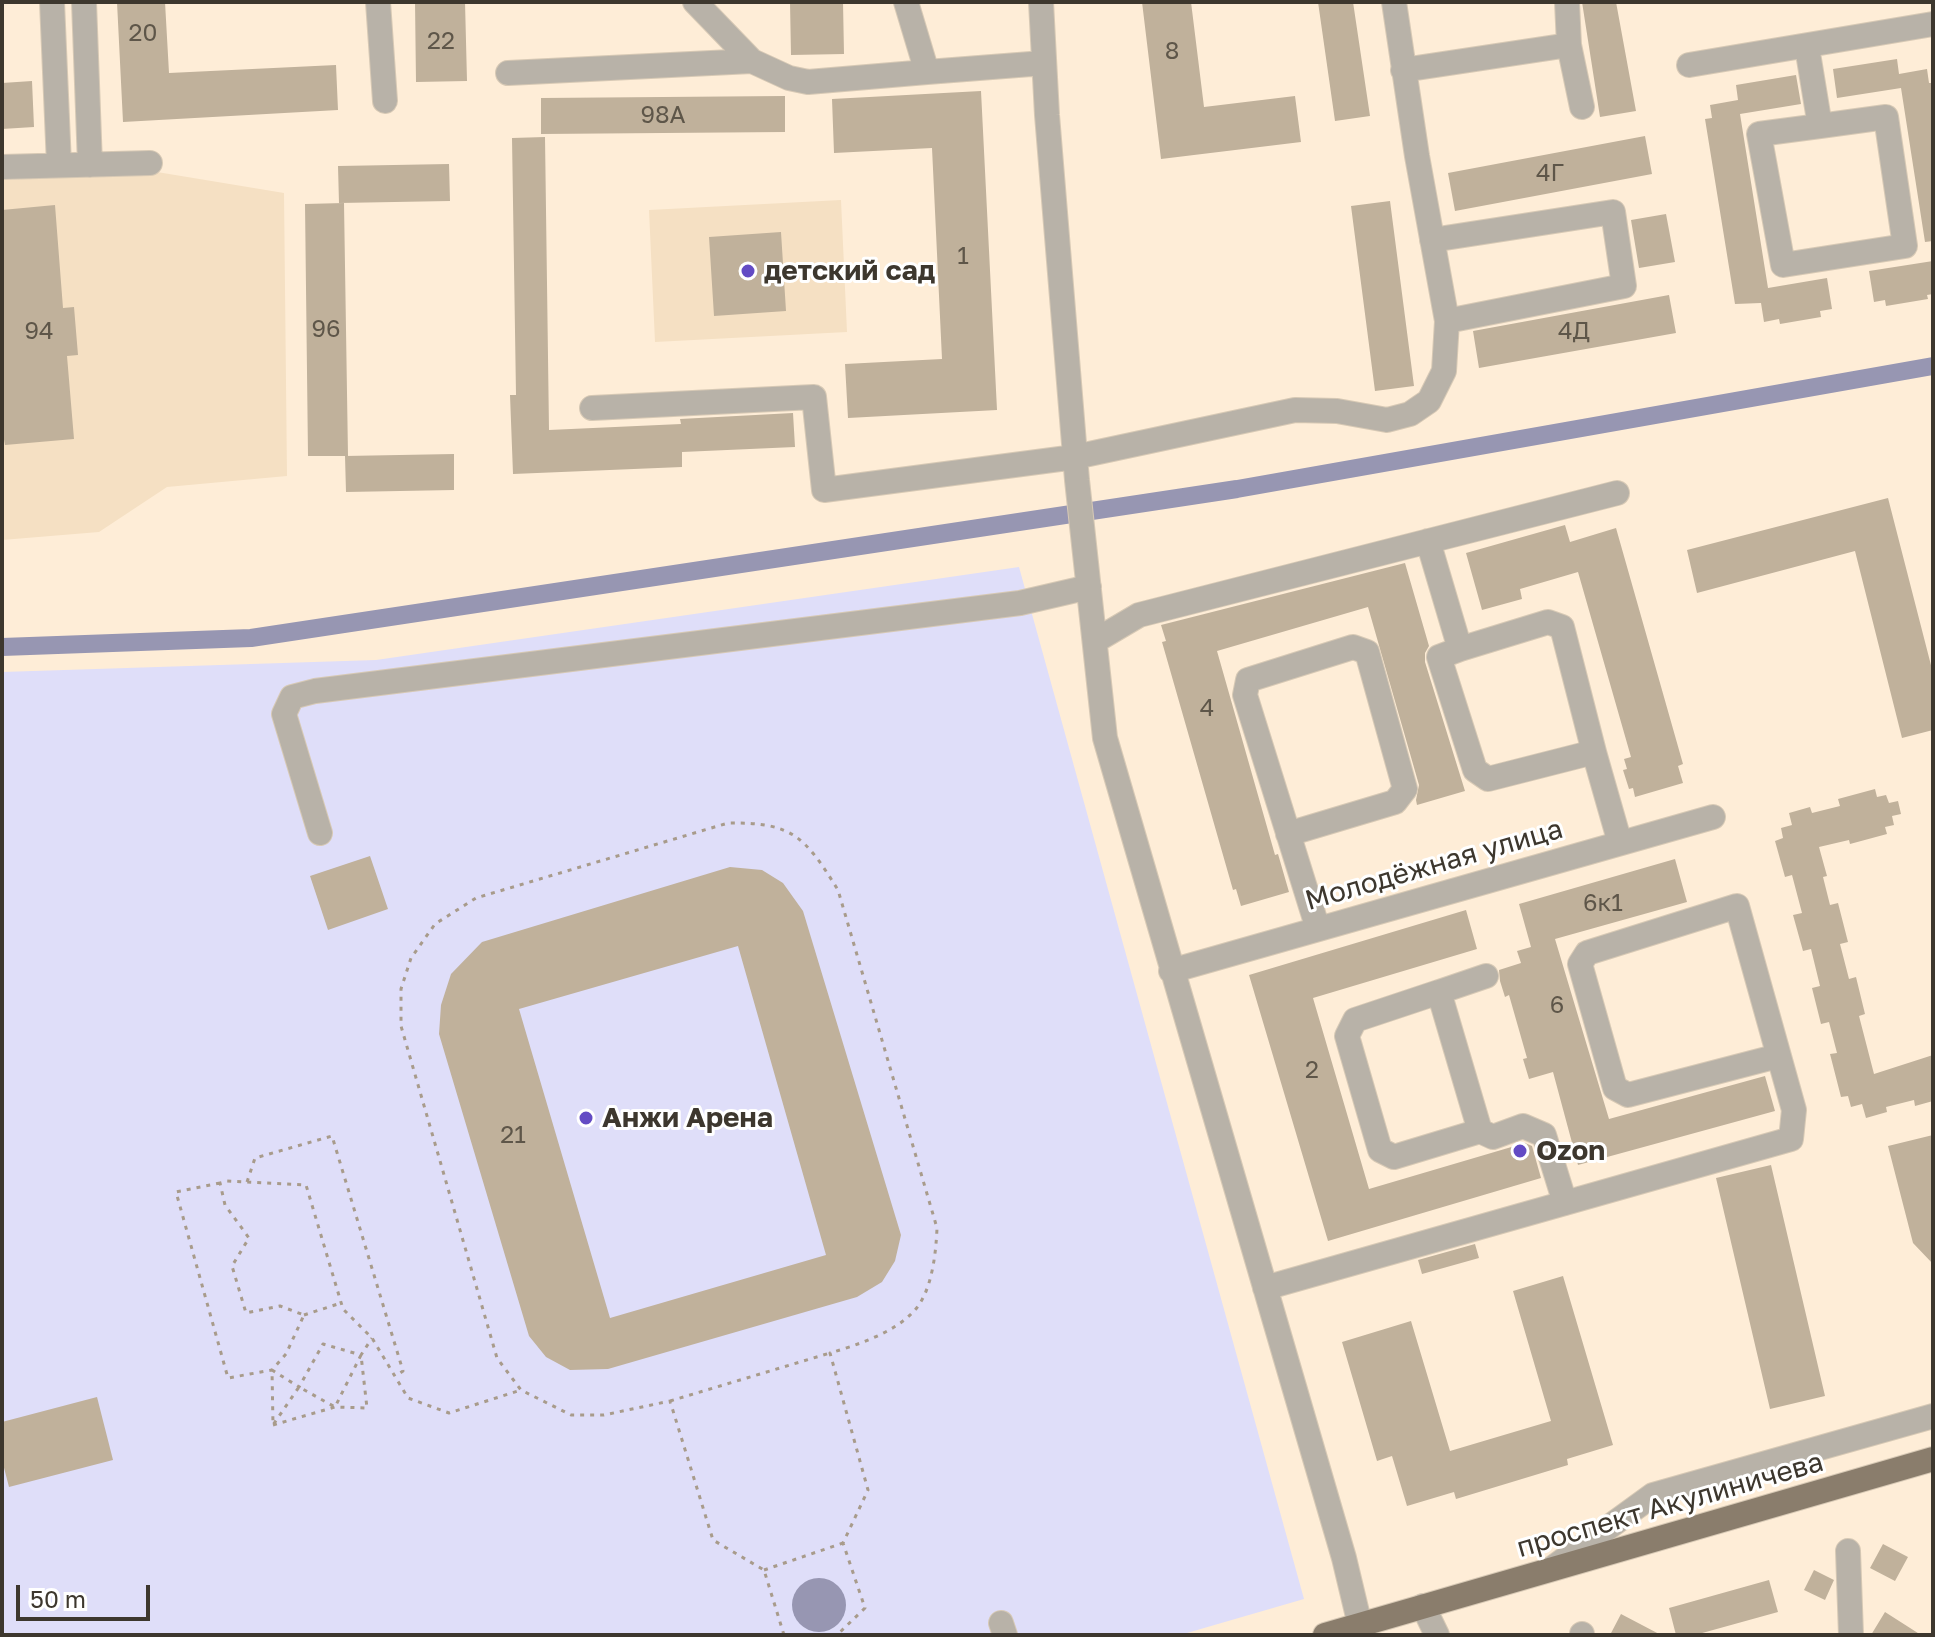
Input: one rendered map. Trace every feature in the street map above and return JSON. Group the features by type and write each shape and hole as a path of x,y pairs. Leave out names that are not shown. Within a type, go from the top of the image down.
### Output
{"main road":[{"name":"проспект Акулиничева","path":"1360,1625 1933,1459"},
{"path":"1325,1635 1360,1625"}],"street":[{"path":"52,2 59,165"},
{"path":"84,2 90,165"},
{"path":"378,2 385,101"},
{"path":"695,2 752,61 789,78 808,82 1044,63"},
{"path":"906,2 927,72"},
{"path":"1041,2 1076,469 1105,738 1344,1558 1360,1625"},
{"path":"592,408 814,397 824,490 1076,469 1295,410 1337,411 1387,420 1410,414 1429,401 1444,371 1447,321 1394,2"},
{"path":"1567,2 1569,45 1582,107"},
{"path":"1689,65 1933,24"},
{"path":"1403,70 1569,45"},
{"path":"1807,47 1820,126"},
{"path":"508,73 752,61"},
{"path":"1886,117 1905,246 1783,265 1759,134 1820,126 1886,117"},
{"path":"2,167 150,163"},
{"path":"1432,240 1613,212 1624,286 1447,321"},
{"path":"1095,641 1139,615 1617,493"},
{"path":"1428,541 1460,649"},
{"path":"320,833 284,714 292,697 315,691 1020,603 1089,587"},
{"path":"1594,752 1488,779 1475,770 1439,657 1548,622 1562,627 1620,843"},
{"path":"1288,834 1395,802 1405,789 1367,652 1353,647 1248,680 1245,695 1288,834 1318,929"},
{"name":"Молодёжная улица","path":"1171,971 1713,817"},
{"path":"1265,1288 1791,1139 1794,1110 1737,906 1587,953 1580,964 1615,1088 1628,1095 1778,1056"},
{"path":"1486,976 1355,1020 1347,1036 1375,1136 1380,1150 1394,1157 1480,1131 1493,1137 1523,1126 1544,1135 1565,1203"},
{"path":"1439,992 1480,1131"},
{"path":"1551,1570 1653,1495 1933,1416"},
{"path":"1848,1551 1851,1635"},
{"path":"1423,1606 1437,1635"}],"path":[{"path":"758,822 787,829 810,847 838,890 937,1228 932,1274 915,1310 888,1330 830,1353 670,1401 604,1415 571,1415 521,1390 497,1358 401,1026 401,989 411,958 435,924 476,898 728,823 758,822"},
{"path":"247,1182 255,1158 332,1136 403,1371 396,1376"},
{"path":"304,1315 286,1354 272,1370 228,1378 176,1192 227,1181 306,1185 343,1309 372,1338 408,1398 449,1413 521,1390"},
{"path":"220,1183 225,1205 249,1238 232,1266 246,1313 280,1306 304,1315 341,1303"},
{"path":"335,1407 372,1338"},
{"path":"273,1425 323,1344 361,1355"},
{"path":"830,1353 868,1490 843,1543 865,1608 837,1635"},
{"path":"273,1425 335,1407 367,1408 361,1355"},
{"path":"272,1370 335,1407"},
{"path":"272,1370 273,1425"},
{"path":"670,1401 713,1540 764,1570 784,1635"},
{"path":"764,1570 843,1543"}],"shaded area":[{"path":"157,172 284,193 287,476 167,487 99,532 2,540 2,180"},
{"name":"детский сад","path":"841,200 847,332 655,342 649,210"},
{"name":"Анжи Арена","path":"1019,567 1304,1599 1180,1635 2,1635 2,672 376,660"},
{"path":"819,1578 838,1586 846,1605 838,1624 819,1632 800,1624 792,1605 800,1586"}],"building":[{"path":"117,2 165,2 169,73 336,65 338,110 123,122"},
{"path":"415,2 465,2 467,81 416,82"},
{"path":"790,2 843,2 844,54 791,55"},
{"path":"1142,2 1191,2 1204,107 1295,96 1301,142 1161,159"},
{"path":"1318,2 1353,2 1370,116 1335,121"},
{"path":"1582,2 1616,2 1636,111 1600,117"},
{"path":"1897,59 1899,74 1927,69 1929,83 1933,83 1933,241 1925,242 1901,88 1837,98 1833,69"},
{"path":"1796,75 1801,104 1740,114 1768,288 1827,278 1832,309 1820,311 1821,317 1780,324 1779,319 1764,322 1761,303 1735,304 1705,119 1712,118 1710,105 1738,100 1736,85"},
{"path":"32,81 34,127 2,129 2,83"},
{"path":"981,91 997,410 848,418 845,364 942,359 932,148 834,153 832,99"},
{"path":"785,96 785,132 541,134 541,98"},
{"path":"1645,136 1652,174 1455,211 1448,173"},
{"path":"545,137 549,430 681,424 680,419 793,413 795,447 682,452 682,467 513,474 510,395 516,395 512,138"},
{"path":"449,164 450,201 339,203 338,166"},
{"path":"1390,201 1414,386 1375,391 1351,206"},
{"path":"344,203 348,456 308,456 305,204"},
{"path":"55,205 63,308 74,307 78,355 67,356 74,439 5,445 2,428 2,210"},
{"path":"1666,214 1675,262 1639,268 1631,220"},
{"path":"781,232 786,311 714,316 709,237"},
{"path":"1933,261 1933,294 1927,295 1928,299 1886,306 1885,300 1874,302 1869,271"},
{"path":"1669,295 1676,333 1479,368 1473,331"},
{"path":"454,454 454,490 346,492 345,456"},
{"path":"1888,498 1933,673 1933,730 1902,738 1855,551 1697,593 1687,550"},
{"path":"1565,525 1570,542 1616,528 1683,764 1678,766 1683,783 1635,797 1633,788 1629,789 1623,770 1627,769 1624,759 1631,757 1578,572 1520,589 1522,599 1482,610 1466,553"},
{"path":"1405,563 1429,646 1425,662 1465,791 1417,805 1419,785 1368,607 1217,651 1275,855 1278,854 1289,892 1241,906 1236,889 1233,890 1162,642 1166,641 1161,625"},
{"path":"1875,789 1877,797 1886,795 1889,803 1898,801 1901,814 1892,816 1894,825 1885,827 1887,834 1850,844 1849,840 1819,847 1827,876 1823,877 1830,905 1838,903 1848,942 1840,944 1849,979 1856,977 1865,1014 1859,1016 1874,1074 1933,1055 1933,1101 1915,1106 1914,1100 1886,1107 1887,1112 1866,1118 1862,1104 1851,1107 1848,1096 1841,1097 1830,1054 1837,1053 1829,1022 1821,1024 1812,988 1820,986 1811,949 1803,951 1793,915 1802,913 1792,875 1785,877 1775,841 1783,838 1781,828 1792,825 1789,813 1810,807 1812,813 1840,806 1838,799"},
{"path":"370,856 388,909 328,930 310,876"},
{"path":"1675,859 1687,902 1555,939 1609,1119 1765,1076 1775,1111 1578,1165 1553,1072 1529,1079 1523,1059 1527,1058 1509,995 1505,997 1500,981 1499,970 1521,963 1517,951 1531,947 1519,904"},
{"path":"730,867 762,870 783,883 803,911 901,1235 895,1261 882,1282 857,1297 608,1369 570,1370 546,1357 529,1336 439,1034 441,1005 451,974 482,942","holes":["738,946 826,1255 610,1318 519,1009"]},
{"path":"1466,910 1477,949 1313,998 1369,1189 1525,1143 1532,1146 1541,1178 1328,1241 1249,975"},
{"path":"1933,1135 1933,1264 1913,1243 1888,1146"},
{"path":"1771,1165 1825,1396 1770,1409 1716,1178"},
{"path":"1475,1244 1479,1258 1422,1274 1418,1260"},
{"path":"1563,1276 1613,1445 1567,1459 1568,1465 1456,1499 1454,1492 1407,1506 1392,1456 1377,1461 1342,1342 1411,1321 1450,1451 1551,1421 1513,1291"},
{"path":"97,1397 113,1460 9,1487 2,1460 2,1422"},
{"path":"1883,1544 1908,1557 1895,1581 1870,1568"},
{"path":"1814,1570 1834,1580 1825,1600 1804,1590"},
{"path":"1769,1580 1778,1612 1695,1635 1676,1635 1669,1608"},
{"path":"1885,1612 1921,1635 1871,1635"},
{"path":"1621,1614 1661,1635 1610,1635"}],"waterway":[{"path":"2,647 251,638 1237,489 1933,366"}],"place":[{"name":"детский сад","path":"748,271"},
{"name":"Анжи Арена","path":"586,1118"},
{"name":"Ozon","path":"1520,1151"}]}
